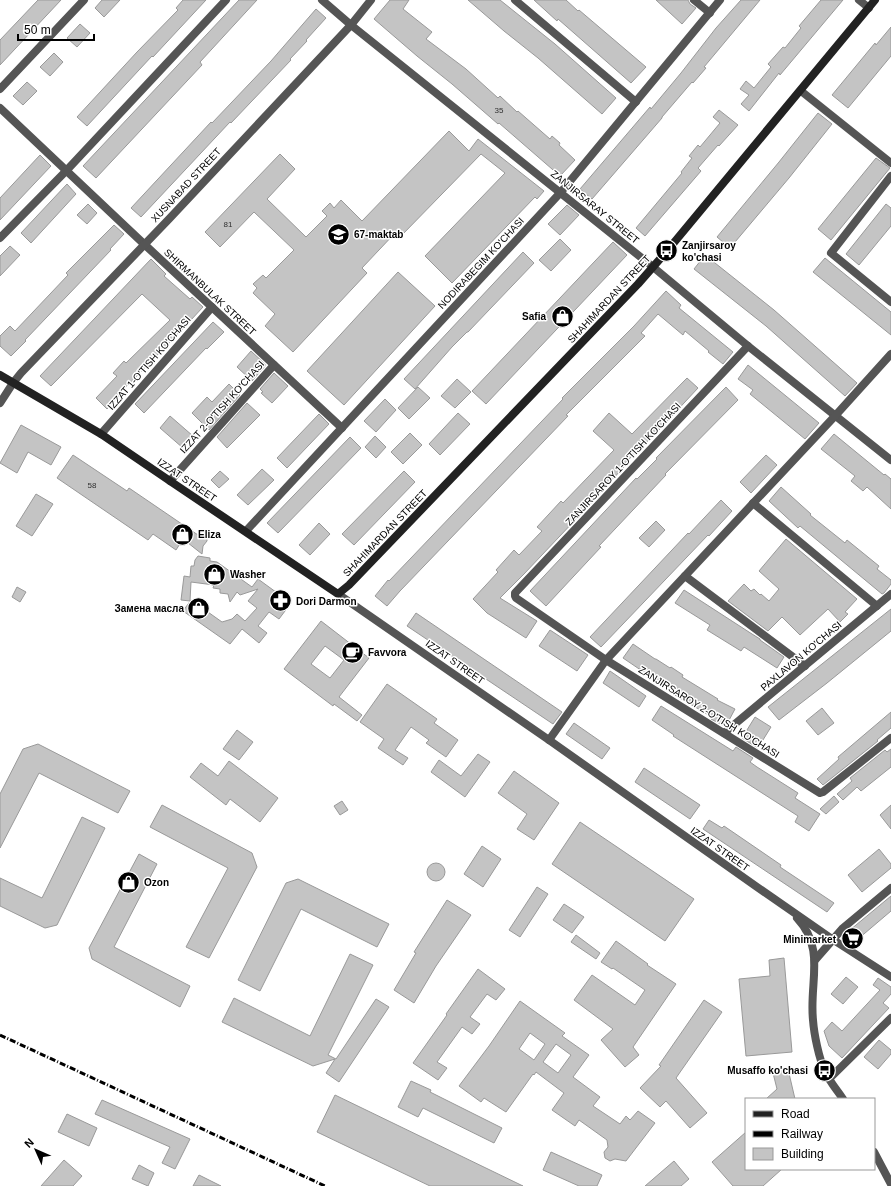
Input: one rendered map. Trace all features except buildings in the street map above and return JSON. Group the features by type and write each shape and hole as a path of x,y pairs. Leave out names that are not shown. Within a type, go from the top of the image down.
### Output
{"main road":[{"name":"SHAHIMARDAN STREET","path":"338,594 354,580 653,267 801,91 875,0"},
{"name":"IZZAT STREET","path":"0,375 101,434 338,594"}],"street":[{"path":"0,89 84,0"},
{"path":"0,238 66,171 226,0"},
{"name":"ZANJIRSARAY STREET","path":"322,0 351,25 561,192 748,346 891,460"},
{"name":"XUSNABAD STREET","path":"0,403 13,382 351,25 372,0"},
{"path":"515,0 636,102"},
{"path":"694,0 710,13"},
{"name":"NODIRABEGIM KO'CHASI","path":"246,531 561,192 720,0"},
{"path":"859,0 869,8"},
{"path":"801,91 891,163"},
{"name":"SHIRMANBULAK STREET","path":"0,108 342,428"},
{"path":"891,176 831,253 891,302"},
{"name":"IZZAT 1-O'TISH KO'CHASI","path":"101,434 212,306"},
{"name":"ZANJIRSAROY 1-O'TISH KO'CHASI","path":"515,596 515,593 748,346"},
{"path":"548,740 606,660 835,416 891,354"},
{"name":"IZZAT 2-O'TISH KO'CHASI","path":"170,481 274,365"},
{"path":"753,503 877,606"},
{"path":"685,576 805,666"},
{"name":"IZZAT STREET","path":"338,594 788,909 891,977"},
{"name":"PAXLAVON KO'CHASI","path":"724,733 891,594"},
{"name":"ZANJIRSAROY 2-O'TISH KO'CHASI","path":"515,596 606,660 820,793 824,792 891,738"},
{"path":"815,960 832,938 891,888"},
{"path":"788,909 800,921 809,934 813,946 815,960 812,995 813,1022 824,1070 842,1098"},
{"path":"829,1078 891,1018"},
{"path":"875,1153 888,1170 891,1184"}],"railway":[{"path":"0,1035 325,1186"}],"place":[{"name":"67-maktab","path":"339,234"},
{"name":"Zanjirsaroy ko'chasi","path":"667,251"},
{"name":"Safia","path":"562,316"},
{"name":"Eliza","path":"183,534"},
{"name":"Washer","path":"215,574"},
{"name":"Dori Darmon","path":"281,601"},
{"name":"Замена масла","path":"199,608"},
{"name":"Favvora","path":"353,652"},
{"name":"Ozon","path":"129,882"},
{"name":"Minimarket","path":"852,939"},
{"name":"Musaffo ko'chasi","path":"824,1070"}]}
